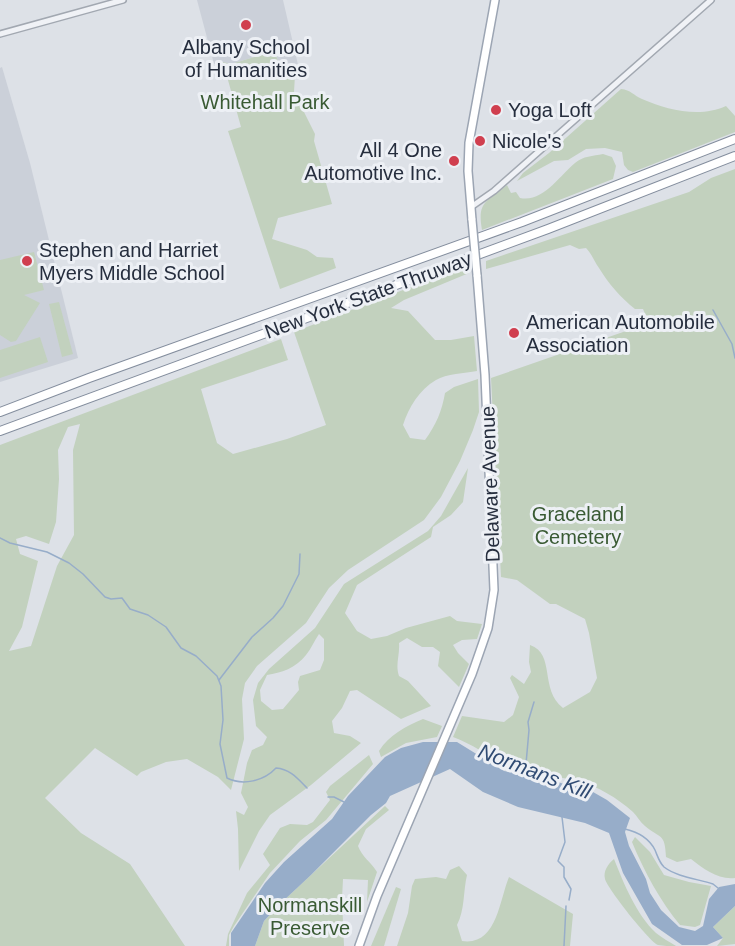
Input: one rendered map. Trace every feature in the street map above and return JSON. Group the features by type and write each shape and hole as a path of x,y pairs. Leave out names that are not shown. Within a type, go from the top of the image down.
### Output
{"highway":[{"name":"New York State Thruway","path":"0,412 522,222 735,139"},
{"name":"New York State Thruway","path":"0,431 548,229 735,156"}],"main road":[{"name":"Delaware Avenue","path":"359,946 377,896 472,674 490,620 494,579 485,375 471,207 469,143 495,0"}],"street":[{"path":"0,34 123,0"},
{"path":"471,207 500,185 711,0"}],"shaded area":[{"name":"Albany School of Humanities","path":"197,0 283,0 299,69 281,73 275,51 231,64 223,62 214,64"},
{"name":"Stephen and Harriet Myers Middle School","path":"2,67 30,163 78,358 0,382 0,68"}],"green space":[{"name":"Whitehall Park","path":"275,51 281,73 299,69 299,73 295,75 294,92 315,134 314,141 332,204 278,218 272,239 307,250 317,257 333,258 336,268 280,289 228,131 241,127 223,62 231,64"},
{"path":"621,89 652,103 684,111 705,112 726,106 735,116 735,132 633,172 624,165 622,152 605,148 586,149 568,160 554,161 517,181 523,173"},
{"path":"603,154 612,157 616,166 613,179 482,230 482,208 489,199 507,185 511,193 516,192 520,198 536,196 551,187 578,161"},
{"name":"Graceland Cemetery","path":"735,169 735,878 729,878 712,873 691,859 677,862 666,857 661,837 643,824 627,807 600,789 577,781 515,768 453,737 462,716 504,722 513,715 519,697 510,678 512,675 524,684 531,672 530,645 543,656 551,691 563,708 590,692 597,678 585,619 556,604 550,604 517,580 501,577 491,378 649,323 643,309 635,309 615,290 586,248 579,249 570,245 486,269 486,261 689,192 711,178"},
{"path":"34,252 44,290 24,295 40,303 16,341 11,342 0,335 0,260"},
{"path":"468,265 469,273 404,300 391,308 408,311 435,340 474,336 477,371 445,376 430,384 415,400 403,425 410,438 425,440 438,418 445,393 454,387 478,379 479,412 460,461 441,497 424,520 348,570 329,588 306,623 257,666 245,683 242,699 244,739 231,790 218,777 187,759 166,762 141,772 137,776 95,748 45,798 81,833 130,864 185,946 0,946 0,445 281,339 288,360 201,389 217,443 233,454 326,425 294,332","holes":["80,424 73,450 74,535 57,566 31,646 9,651 22,627 38,561 20,554 16,539 26,536 49,544 56,522 59,479 58,450 68,427"]},
{"path":"59,302 73,354 62,357 49,304"},
{"path":"40,337 48,362 0,378 0,350"},
{"path":"468,468 463,502 451,515 433,527 431,537 357,585 345,613 357,631 371,639 450,616 457,621 482,624 477,639 462,640 453,645 469,664 459,687 438,666 440,652 433,647 422,647 407,638 399,643 397,668 399,676 408,681 431,706 401,719 357,690 350,691 342,708 332,721 334,733 350,736 361,743 311,785 270,815 259,831 239,871 236,811 244,815 248,807 241,793 247,763 252,750 263,745 267,737 256,726 253,700 258,683 269,669 315,628 344,584 428,531 441,516","holes":["319,634 324,639 324,660 320,670 300,676 299,690 283,709 272,710 261,701 260,690 267,675 293,667 308,653"]},
{"path":"423,719 442,726 437,737 406,743 381,757 379,751 388,740 404,728"},
{"path":"369,755 373,764 326,820 300,841 270,873 234,926 229,935 229,946 226,946 228,934 247,893 270,865 263,854 280,828 290,824 307,825 313,822 330,800 326,792 330,786"},
{"name":"Normanskill Preserve","path":"385,806 389,810 366,829 358,846 377,872 367,902 368,880 343,879 344,946 255,946 264,921"},
{"path":"635,837 650,852 664,875 711,886 700,925 695,927 680,925 673,916 642,864 632,842"},
{"path":"614,859 626,888 642,917 656,933 676,946 658,945 653,941 613,893 605,879 605,873 606,868"},
{"path":"459,866 467,875 463,907 457,925 462,941 474,941 490,929 509,877 573,914 570,946 397,946 408,913 415,879 436,877 446,879 450,870"},
{"path":"396,887 401,889 384,946 371,946"},
{"path":"735,906 735,944 717,946 723,938 713,927"}],"water":[{"path":"423,742 457,742 504,771 564,784 579,784 607,800 630,818 625,832 650,893 661,910 679,927 695,931 703,926 709,899 719,887 735,884 735,906 713,927 723,938 707,945 682,945 652,924 623,873 609,833 585,823 518,807 483,792 450,769 390,796 386,803 371,815 264,921 255,946 231,946 231,933 265,883 284,862 332,819 348,796 385,757 401,748"}],"waterway":[{"path":"713,310 732,344 735,358"},
{"path":"0,538 10,543 47,552 69,563 105,597 122,598 130,609 148,615 166,627 181,648 196,656 217,676 221,686 223,720 220,744 227,778 240,782 253,781 266,776 276,768 290,772 307,788"},
{"path":"219,680 252,637 283,606 299,574 300,554"},
{"name":"Normans Kill","path":"525,775 528,722 534,702"},
{"path":"328,797 344,802"},
{"path":"562,817 565,842 558,861 564,867 564,877 571,889 569,900"},
{"path":"625,829 646,839 653,846 664,867 681,875 713,884 718,888"},
{"path":"564,946 566,906"}],"place":[{"name":"Albany School of Humanities","path":"246,25"},
{"name":"Yoga Loft","path":"496,110"},
{"name":"Nicole's","path":"480,141"},
{"name":"All 4 One Automotive Inc.","path":"454,161"},
{"name":"Stephen and Harriet Myers Middle School","path":"27,261"},
{"name":"American Automobile Association","path":"514,333"}]}
